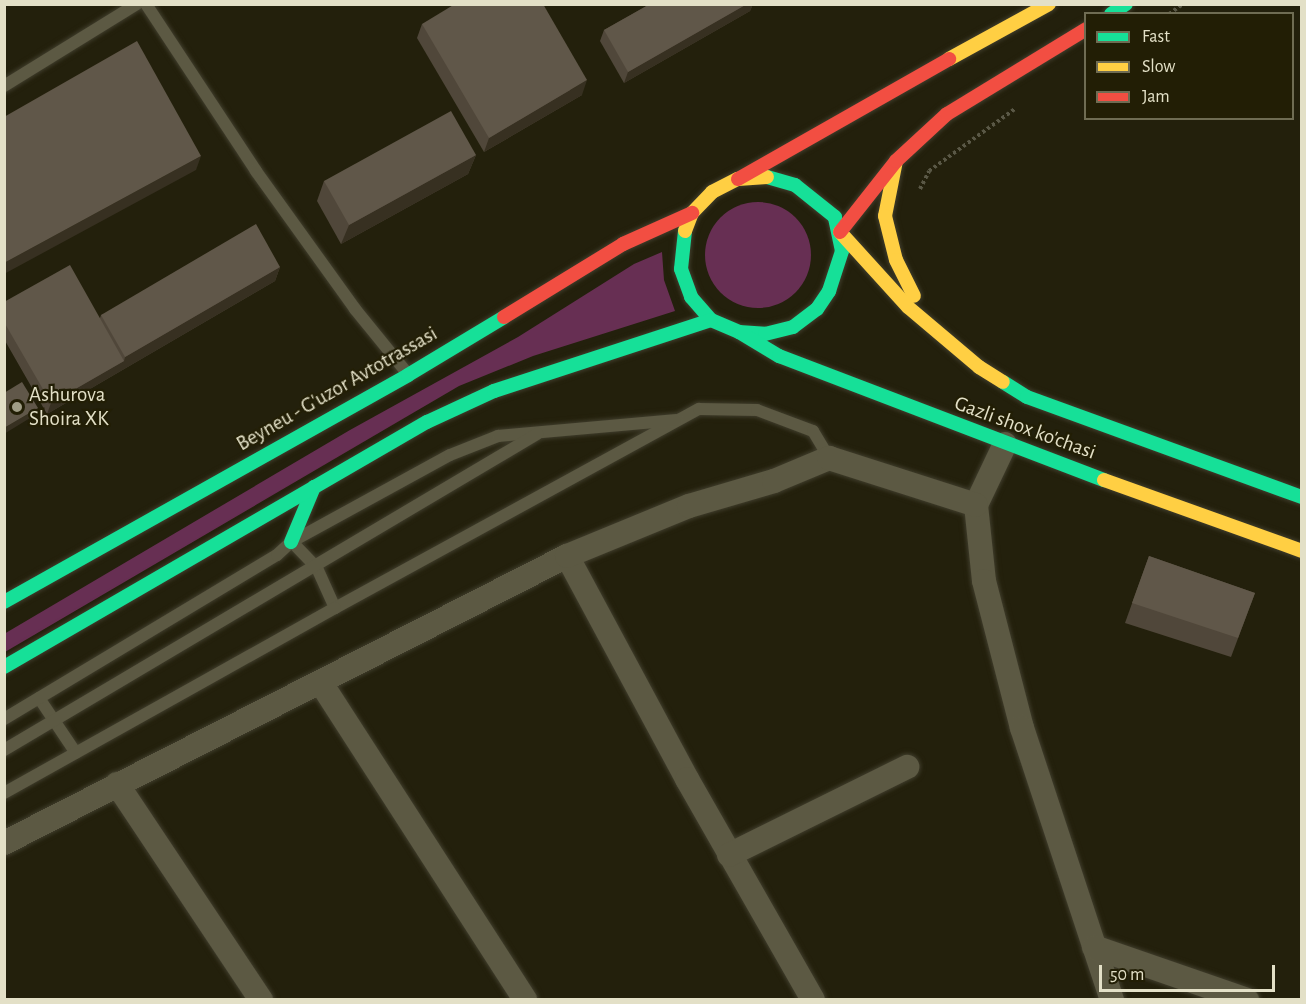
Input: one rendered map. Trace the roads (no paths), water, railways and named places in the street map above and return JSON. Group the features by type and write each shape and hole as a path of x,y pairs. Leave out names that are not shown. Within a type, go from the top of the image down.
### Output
{"main road":[{"path":"738,179 767,177 795,185 835,217 840,232 842,251 836,270 817,309 793,327 765,334 739,332 711,320 692,297 681,269 681,240 692,213 712,192 1049,4"},
{"path":"840,232 896,161 947,114 1084,30"},
{"path":"896,161 885,216 896,260 933,328"},
{"name":"Beyneu - G'uzor Avtotrassasi","path":"4,603 408,375 623,244 692,213"},
{"name":"Gazli shox ko'chasi","path":"840,232 908,307 979,368 1026,397 1302,497"},
{"path":"4,667 427,422 495,391 711,320"},
{"name":"Gazli shox ko'chasi","path":"739,332 779,356 1005,444 1302,551"},
{"path":"291,542 314,487"}],"street":[{"path":"1005,444 976,505 984,581 1022,728 1112,999"},
{"path":"4,843 117,783 321,683 567,556 689,506 774,481 829,458 976,505"},
{"path":"567,556 729,855 813,999"},
{"path":"321,683 525,999"},
{"path":"729,855 907,767"},
{"path":"117,783 261,999"},
{"path":"1094,947 1247,999"}],"lane":[{"path":"4,86 137,4"},
{"path":"146,4 256,171 355,309 408,375"},
{"path":"4,792 334,608 699,409 757,411 813,431 829,458"},
{"path":"4,719 277,555 291,542 450,455 498,436 676,420"},
{"path":"4,750 316,568 541,432"},
{"path":"291,542 316,568 334,608"},
{"path":"39,698 56,720 76,753"}],"place":[{"name":"Ashurova Shoira XK","path":"17,407"}]}
